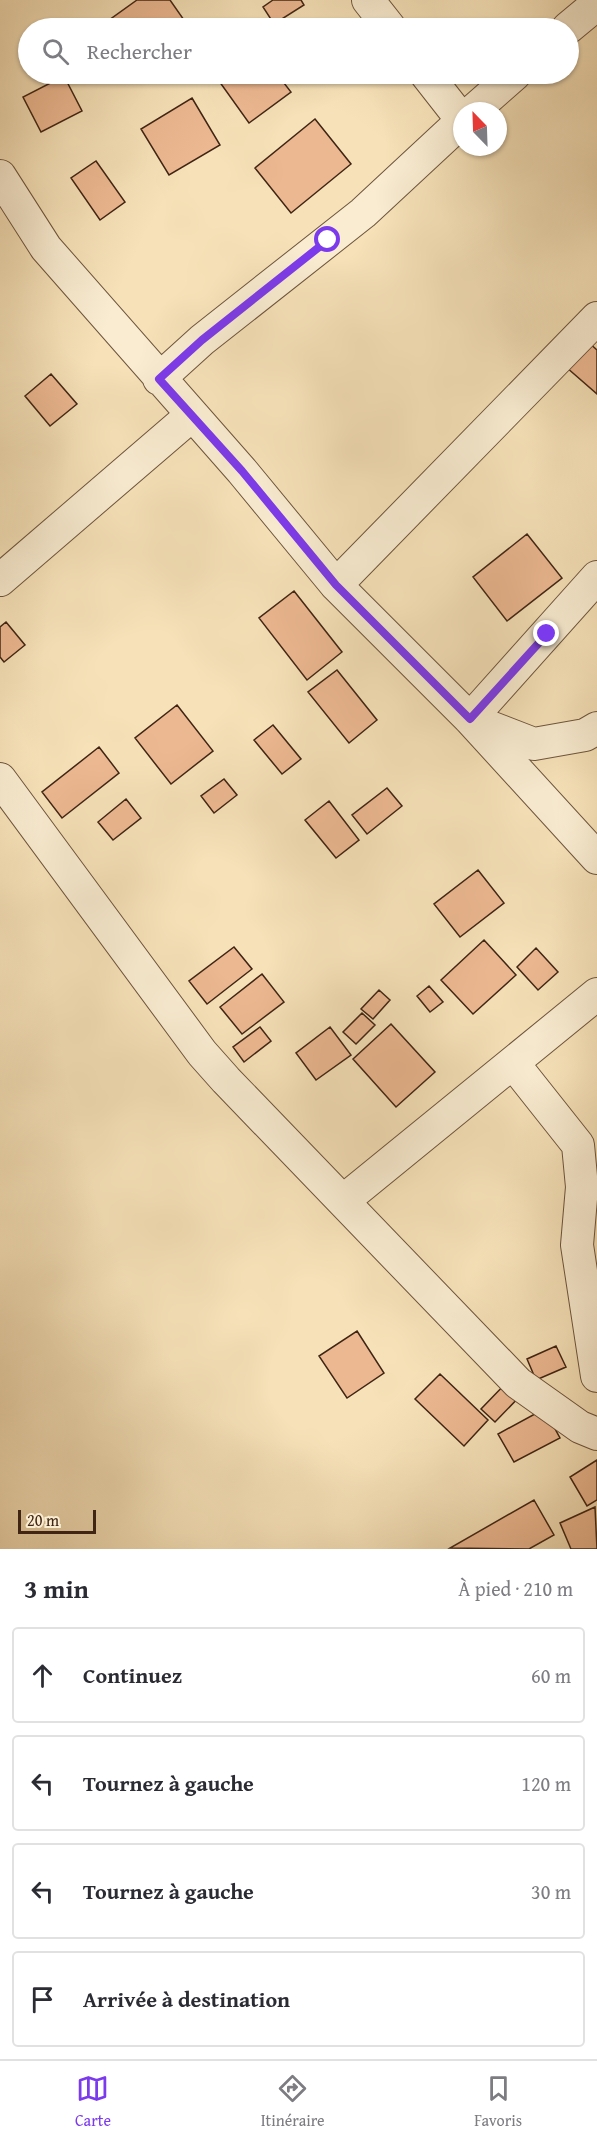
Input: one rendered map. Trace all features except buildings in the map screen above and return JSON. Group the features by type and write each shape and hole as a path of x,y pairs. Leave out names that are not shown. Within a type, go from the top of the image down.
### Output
{"street":[{"path":"368,0 382,18"},
{"path":"579,19 597,4"},
{"path":"434,84 453,108"},
{"path":"483,102 504,84"},
{"path":"159,379 202,340 363,213 453,128"},
{"path":"0,176 46,248 242,471 336,585 470,719 597,858"},
{"path":"336,585 597,318"},
{"path":"0,580 192,415"},
{"path":"470,719 597,577"},
{"path":"470,719 534,744 585,735 597,728"},
{"path":"0,779 202,1053 518,1383 580,1427 597,1434"},
{"path":"343,1202 597,994"},
{"path":"513,1063 578,1145 582,1187 577,1245 597,1376"}],"route":[{"path":"328,240 202,340 159,379 242,471 336,585 470,719 547,634"}]}
